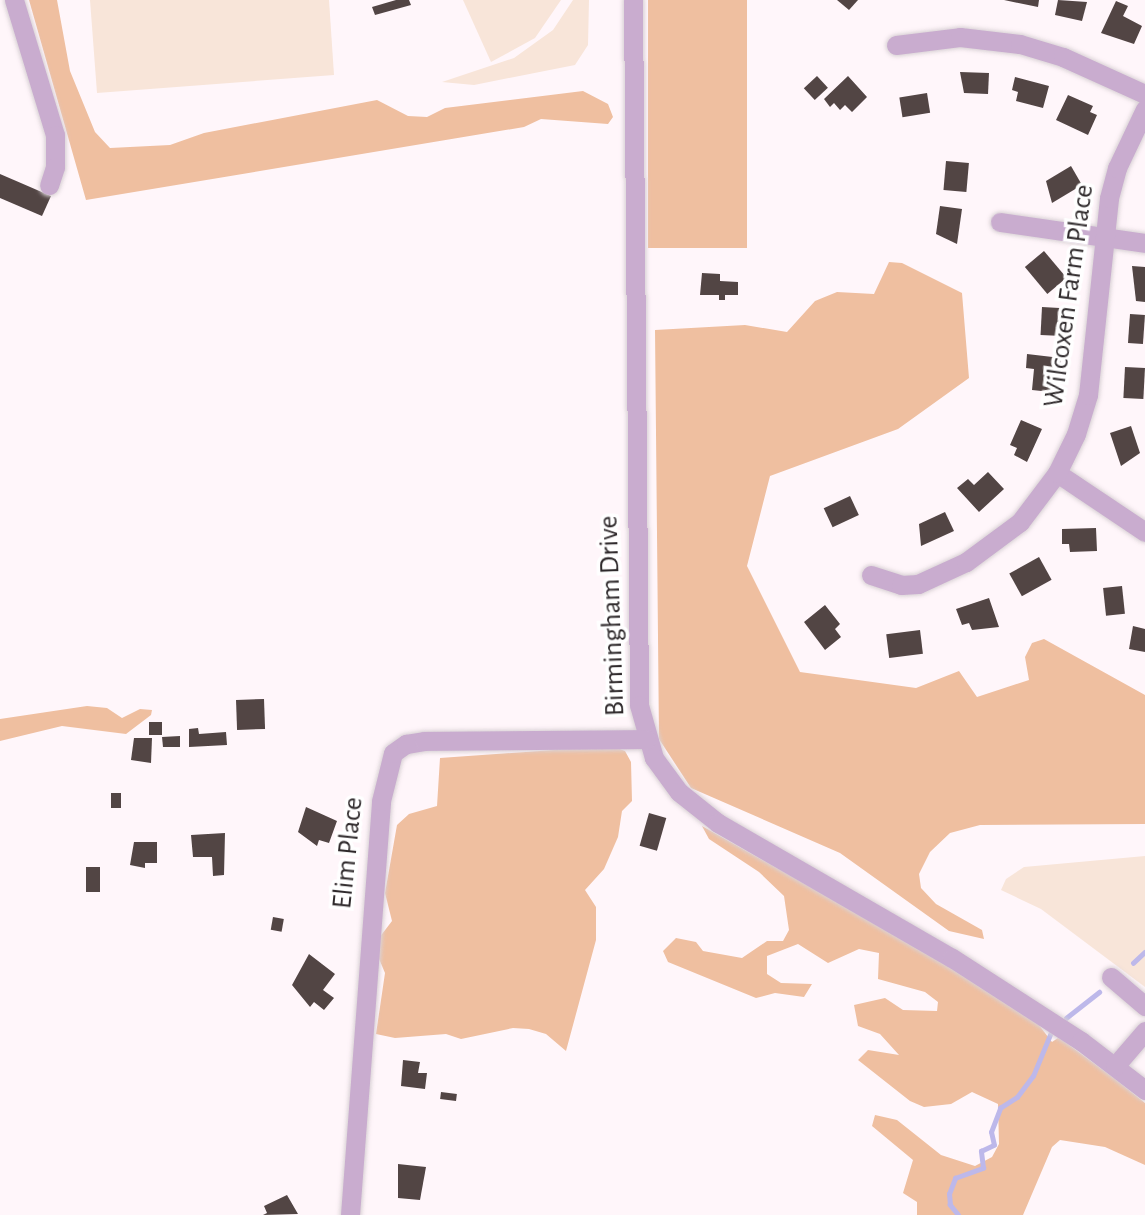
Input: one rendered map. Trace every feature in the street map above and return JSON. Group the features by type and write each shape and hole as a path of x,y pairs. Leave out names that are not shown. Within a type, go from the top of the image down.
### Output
{"street":[{"path":"14,0 55,135 55,167 49,185"},
{"name":"Birmingham Drive","path":"633,0 639,705 646,739 665,776 718,823 952,958 1115,1066 1145,1090"},
{"path":"897,45 960,37 1020,44 1063,57 1145,94"},
{"name":"Wilcoxen Farm Place","path":"871,575 901,585 918,584 966,562 1020,522 1057,473 1076,434 1088,395 1102,236 1117,168 1145,109"},
{"path":"1000,222 1145,243"},
{"path":"1057,473 1145,532"},
{"name":"Elim Place","path":"350,1215 377,839 386,770 393,753 406,744 424,741 646,739"},
{"path":"1111,977 1145,1006"},
{"path":"1115,1066 1145,1031"}],"shaded area":[{"path":"29,0 57,0 70,71 95,132 110,148 170,145 204,133 377,100 408,116 427,117 445,108 583,91 608,104 613,117 608,124 541,119 524,127 86,200"},
{"path":"90,0 329,0 334,75 97,93"},
{"path":"463,0 561,0 535,38 491,62"},
{"path":"573,0 589,0 588,45 575,65 474,85 442,82 514,58 553,30"},
{"path":"648,0 747,0 747,248 648,248"},
{"path":"889,262 902,263 962,293 969,378 898,429 770,476 747,566 800,672 916,688 959,671 977,697 1029,680 1025,657 1032,643 1044,639 1145,695 1145,824 980,825 950,833 930,852 919,874 921,888 936,904 982,930 984,939 949,931 840,853 691,788 659,739 655,330 745,325 787,332 815,301 837,292 874,294"},
{"path":"87,706 107,708 122,718 140,709 152,710 151,715 126,734 62,726 0,741 0,719"},
{"path":"611,746 625,751 631,762 632,801 622,811 618,837 604,869 585,890 596,907 596,940 566,1051 546,1034 529,1029 513,1028 461,1039 446,1034 395,1038 376,1034 385,973 377,954 379,938 392,921 385,893 397,825 409,814 437,806 440,758"},
{"path":"702,826 952,967 1035,1020 1052,1042 1058,1038 1065,1042 1115,1079 1145,1103 1145,1165 1105,1147 1060,1140 1052,1147 1023,1215 917,1215 917,1202 903,1193 913,1160 872,1126 875,1115 897,1120 941,1155 975,1166 992,1157 999,1144 998,1104 972,1092 951,1104 924,1107 910,1101 858,1060 868,1050 899,1055 880,1034 858,1026 854,1005 885,998 903,1010 937,1011 938,1002 925,992 878,979 879,953 859,949 828,963 798,944 767,956 767,974 781,983 812,984 804,997 775,993 756,998 668,962 663,951 676,938 696,942 703,951 742,958 767,941 783,941 789,930 784,896 759,872 709,839"},
{"path":"1145,856 1145,987 1041,909 1001,890 1006,879 1024,867"}],"building":[{"path":"396,0 409,0 411,5 375,15 372,7"},
{"path":"837,0 858,0 849,10"},
{"path":"1004,0 1039,0 1038,7"},
{"path":"1058,0 1087,2 1082,21 1055,15"},
{"path":"1116,1 1128,6 1123,16 1142,26 1134,44 1101,33"},
{"path":"960,72 989,73 988,94 964,93"},
{"path":"817,76 828,88 815,100 804,88"},
{"path":"848,76 867,97 852,112 845,105 840,110 834,103 830,107 824,99"},
{"path":"1015,77 1049,86 1043,108 1016,101 1018,92 1012,90"},
{"path":"927,93 930,113 902,117 899,97"},
{"path":"1068,95 1093,106 1090,112 1097,115 1088,135 1056,120"},
{"path":"946,161 969,163 966,192 943,190"},
{"path":"1071,166 1082,185 1052,203 1046,181"},
{"path":"0,174 51,196 42,216 0,198"},
{"path":"940,206 962,209 957,244 936,234"},
{"path":"1044,251 1066,278 1047,294 1025,267"},
{"path":"1132,266 1145,267 1145,302 1136,301"},
{"path":"702,273 720,274 720,281 738,282 738,295 725,295 725,300 719,300 719,295 700,295"},
{"path":"1042,307 1064,308 1063,336 1041,335"},
{"path":"1130,314 1145,315 1143,344 1128,343"},
{"path":"1027,354 1061,358 1058,384 1052,383 1051,392 1032,390 1034,369 1026,368"},
{"path":"1125,367 1145,368 1143,399 1123,398"},
{"path":"1021,420 1042,429 1027,462 1014,455 1017,448 1010,445"},
{"path":"1131,426 1140,453 1121,466 1110,433"},
{"path":"988,472 1004,489 979,512 957,488 968,479 974,485"},
{"path":"850,496 859,515 833,527 824,508"},
{"path":"945,512 954,531 921,546 919,524"},
{"path":"1096,528 1097,551 1070,552 1069,544 1062,544 1062,529"},
{"path":"1039,557 1052,580 1022,596 1009,573"},
{"path":"1122,586 1125,614 1106,616 1103,588"},
{"path":"989,598 999,627 972,630 969,623 962,625 956,609"},
{"path":"825,605 840,624 835,629 841,637 825,650 804,622"},
{"path":"1133,626 1145,629 1145,652 1129,649"},
{"path":"920,630 923,654 889,658 886,634"},
{"path":"264,699 265,729 237,730 236,700"},
{"path":"149,722 162,722 162,735 149,735"},
{"path":"198,728 199,734 226,732 227,745 189,747 189,729"},
{"path":"180,736 180,747 163,747 162,737"},
{"path":"134,738 152,738 151,763 131,760"},
{"path":"111,793 121,793 121,808 111,808"},
{"path":"306,807 337,821 329,843 319,840 317,846 298,832"},
{"path":"649,813 666,818 657,851 640,846"},
{"path":"225,833 224,875 213,876 212,857 193,857 191,835"},
{"path":"134,842 157,842 157,863 145,863 145,868 130,865"},
{"path":"86,867 100,867 100,892 86,892"},
{"path":"273,917 284,919 282,932 271,930"},
{"path":"309,954 335,974 323,990 334,998 324,1010 314,1002 310,1007 292,985"},
{"path":"403,1060 420,1062 418,1073 427,1073 425,1089 401,1086"},
{"path":"441,1092 457,1094 456,1101 440,1099"},
{"path":"398,1164 426,1167 420,1200 398,1198"},
{"path":"287,1195 298,1214 263,1215 267,1213 264,1206"}],"waterway":[{"path":"1133,963 1145,952"},
{"path":"1066,1018 1099,992"},
{"path":"958,1215 950,1205 949,1194 955,1178 983,1168 981,1151 994,1145 991,1132 1000,1108 1017,1097 1033,1076 1052,1030"}]}
